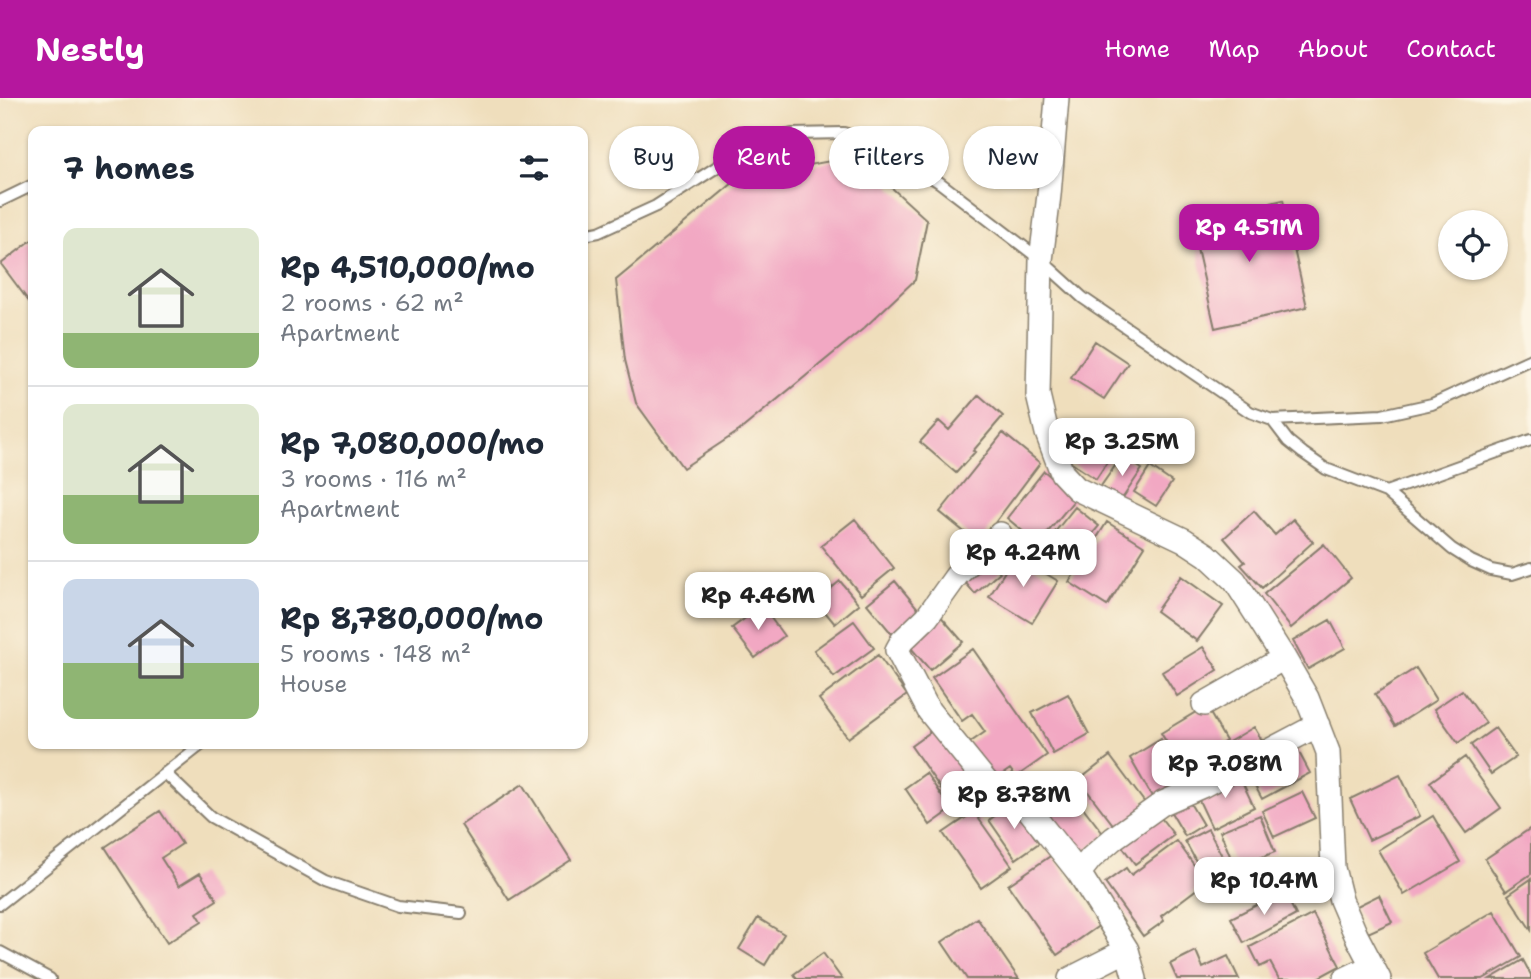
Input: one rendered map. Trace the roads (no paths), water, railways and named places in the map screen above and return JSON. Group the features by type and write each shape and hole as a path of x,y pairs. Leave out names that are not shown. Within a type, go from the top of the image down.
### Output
{"street":[{"path":"1057,106 1041,260 1038,395 1047,433 1062,474 1077,489 1184,540 1207,555 1235,581 1307,698 1328,752 1333,868 1341,900 1376,972 1345,979"},
{"path":"1000,534 957,575 927,617 902,641 897,650 929,711 989,785 1029,810 1079,873 1127,950 1135,979"},
{"path":"1204,704 1284,659"},
{"path":"1079,873 1091,858 1114,838 1163,803 1202,786 1318,725"},
{"path":"1070,979 1127,950"}],"lane":[{"path":"588,234 599,232 656,206 753,144 792,134 844,133 884,148 939,182 1041,260 1083,298 1250,412 1272,420 1382,415 1420,407 1531,359"},
{"path":"0,201 28,187"},
{"path":"1272,420 1288,441 1326,470 1386,492 1452,549 1471,561 1492,570 1512,574 1531,568"},
{"path":"1386,492 1531,440"},
{"path":"0,904 196,749"},
{"path":"165,773 211,817 326,881 398,906 461,913"},
{"path":"0,952 50,979"}]}
